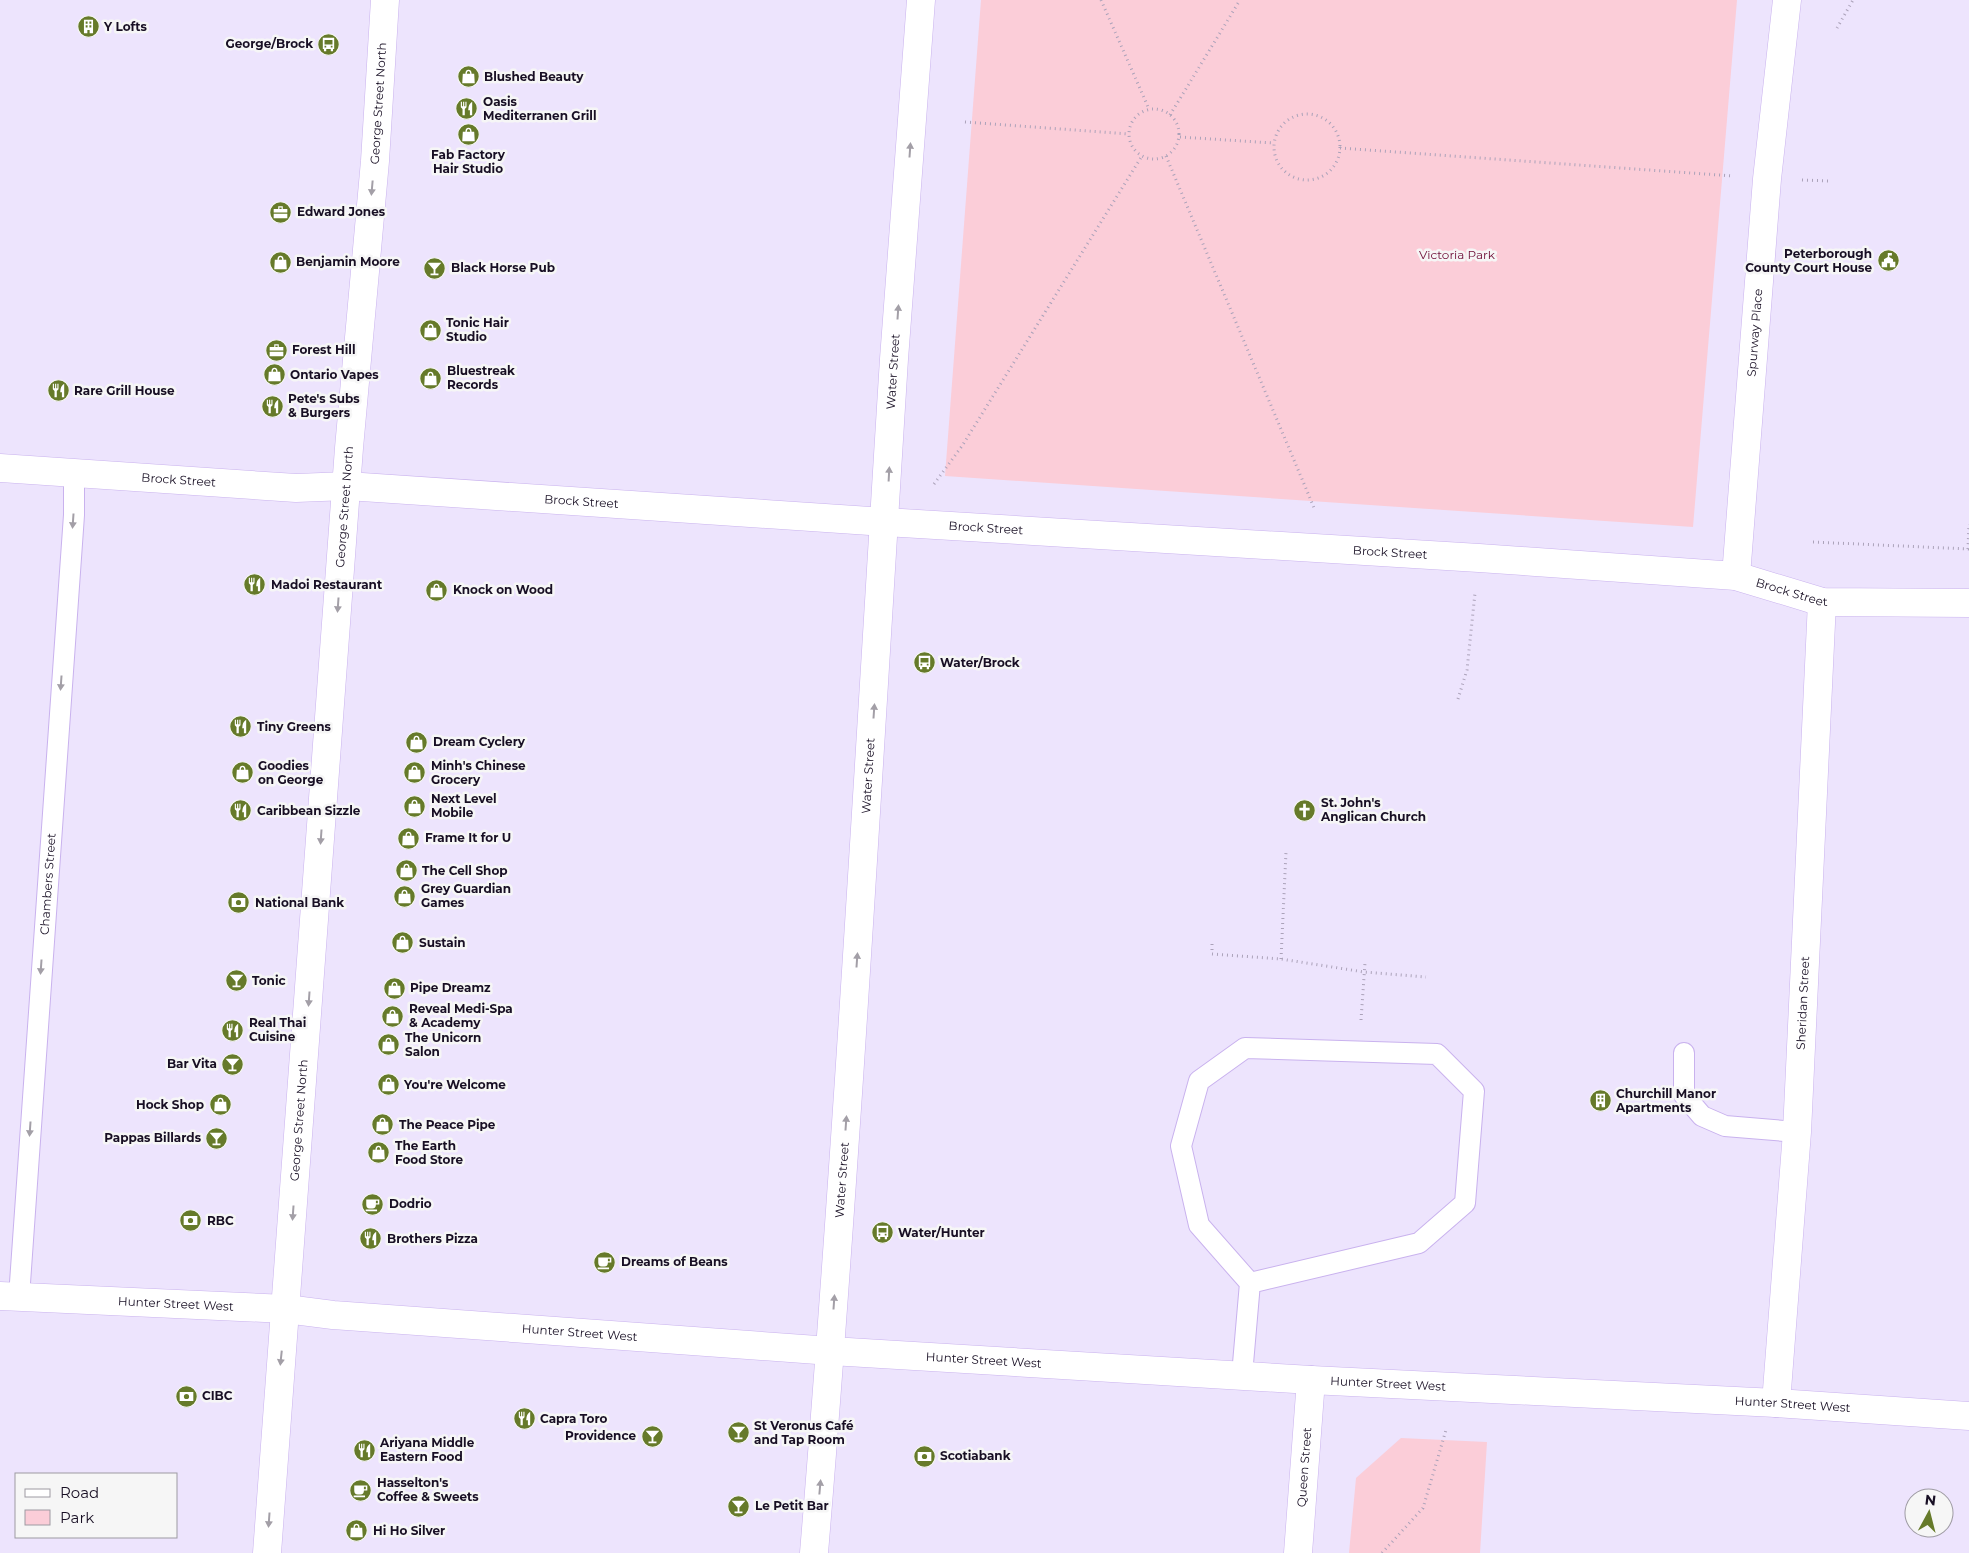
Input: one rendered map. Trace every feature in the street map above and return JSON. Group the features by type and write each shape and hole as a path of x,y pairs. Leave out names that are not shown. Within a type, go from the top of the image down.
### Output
{"main road":[{"name":"George Street North","path":"267,1553 349,448 375,162 385,0"},
{"name":"Water Street","path":"814,1553 831,1351 894,359 921,0"},
{"name":"Spurway Place","path":"1736,576 1767,179 1787,0"},
{"name":"Brock Street","path":"0,468 296,488 347,486 885,522 1479,558 1736,576 1822,602 1969,603"},
{"name":"Sheridan Street","path":"1776,1403 1797,1132 1822,602"},
{"name":"Hunter Street West","path":"10,1297 286,1309 333,1315 831,1351 1311,1380 1776,1403 1969,1416"},
{"name":"Queen Street","path":"1298,1553 1311,1380"}],"lane":[{"name":"Chambers Street","path":"10,1297 21,1247 74,515 74,472"},
{"path":"1242,1375 1250,1283 1199,1225 1181,1146 1199,1081 1245,1048 1437,1054 1474,1092 1465,1203 1419,1243 1250,1283"},
{"path":"1684,1053 1684,1095 1702,1116 1725,1126 1797,1132"}],"path":[{"path":"1101,0 1149,110"},
{"path":"1170,115 1240,0"},
{"path":"1837,28 1853,0"},
{"path":"1158,109 1170,115 1178,124 1180,137 1175,149 1166,156 1150,159 1142,156 1131,143 1130,126 1135,118 1149,110 1158,109"},
{"path":"1309,114 1325,119 1336,132 1340,148 1335,165 1322,177 1304,181 1287,174 1276,160 1273,143 1280,128 1292,117 1309,114"},
{"path":"965,122 1129,134"},
{"path":"1180,137 1273,143"},
{"path":"1340,148 1742,177"},
{"path":"934,484 962,446 1142,156"},
{"path":"1166,156 1315,510"},
{"path":"1814,542 1968,549 1969,524"},
{"path":"1458,699 1467,670 1479,558"},
{"path":"1281,959 1286,852"},
{"path":"1212,944 1212,954 1281,959 1364,972 1426,977"},
{"path":"1360,1051 1365,963"},
{"path":"1382,1553 1423,1508 1446,1430"}],"green space":[{"name":"Victoria Park","path":"981,0 1737,0 1693,527 945,476"},
{"path":"1401,1438 1487,1442 1480,1553 1349,1553 1356,1478"}],"place":[{"name":"Y Lofts","path":"88,27"},
{"name":"George/Brock","path":"329,44"},
{"name":"Blushed Beauty","path":"468,77"},
{"name":"Oasis Mediterranen Grill","path":"467,109"},
{"name":"Fab Factory Hair Studio","path":"468,134"},
{"name":"Edward Jones","path":"281,212"},
{"name":"Peterborough County Court House","path":"1888,261"},
{"name":"Benjamin Moore","path":"280,262"},
{"name":"Black Horse Pub","path":"435,268"},
{"name":"Tonic Hair Studio","path":"430,330"},
{"name":"Forest Hill","path":"276,350"},
{"name":"Ontario Vapes","path":"274,375"},
{"name":"Bluestreak Records","path":"431,378"},
{"name":"Rare Grill House","path":"58,391"},
{"name":"Pete's Subs & Burgers","path":"272,406"},
{"name":"Madoi Restaurant","path":"255,585"},
{"name":"Knock on Wood","path":"437,590"},
{"name":"Water/Brock","path":"924,663"},
{"name":"Tiny Greens","path":"241,727"},
{"name":"Dream Cyclery","path":"417,742"},
{"name":"Goodies on George","path":"242,773"},
{"name":"Minh's Chinese Grocery","path":"415,773"},
{"name":"Next Level Mobile","path":"415,806"},
{"name":"St. John's Anglican Church","path":"1305,810"},
{"name":"Caribbean Sizzle","path":"241,811"},
{"name":"Frame It for U","path":"409,838"},
{"name":"The Cell Shop","path":"406,871"},
{"name":"Grey Guardian Games","path":"405,896"},
{"name":"National Bank","path":"239,903"},
{"name":"Sustain","path":"403,943"},
{"name":"Tonic","path":"236,981"},
{"name":"Pipe Dreamz","path":"394,988"},
{"name":"Reveal Medi-Spa & Academy","path":"393,1016"},
{"name":"Real Thai Cuisine","path":"233,1030"},
{"name":"The Unicorn Salon","path":"389,1045"},
{"name":"Bar Vita","path":"233,1064"},
{"name":"You're Welcome","path":"388,1085"},
{"name":"Churchill Manor Apartments","path":"1600,1101"},
{"name":"Hock Shop","path":"220,1105"},
{"name":"The Peace Pipe","path":"383,1125"},
{"name":"Pappas Billards","path":"217,1138"},
{"name":"The Earth Food Store","path":"379,1153"},
{"name":"Dodrio","path":"373,1204"},
{"name":"RBC","path":"191,1221"},
{"name":"Water/Hunter","path":"882,1233"},
{"name":"Brothers Pizza","path":"371,1239"},
{"name":"Dreams of Beans","path":"605,1262"},
{"name":"CIBC","path":"186,1396"},
{"name":"Capra Toro","path":"524,1419"},
{"name":"St Veronus Café and Tap Room","path":"738,1433"},
{"name":"Providence","path":"652,1436"},
{"name":"Ariyana Middle Eastern Food","path":"364,1450"},
{"name":"Scotiabank","path":"924,1456"},
{"name":"Hasselton's Coffee & Sweets","path":"361,1490"},
{"name":"Le Petit Bar","path":"739,1506"},
{"name":"Hi Ho Silver","path":"357,1531"}]}
